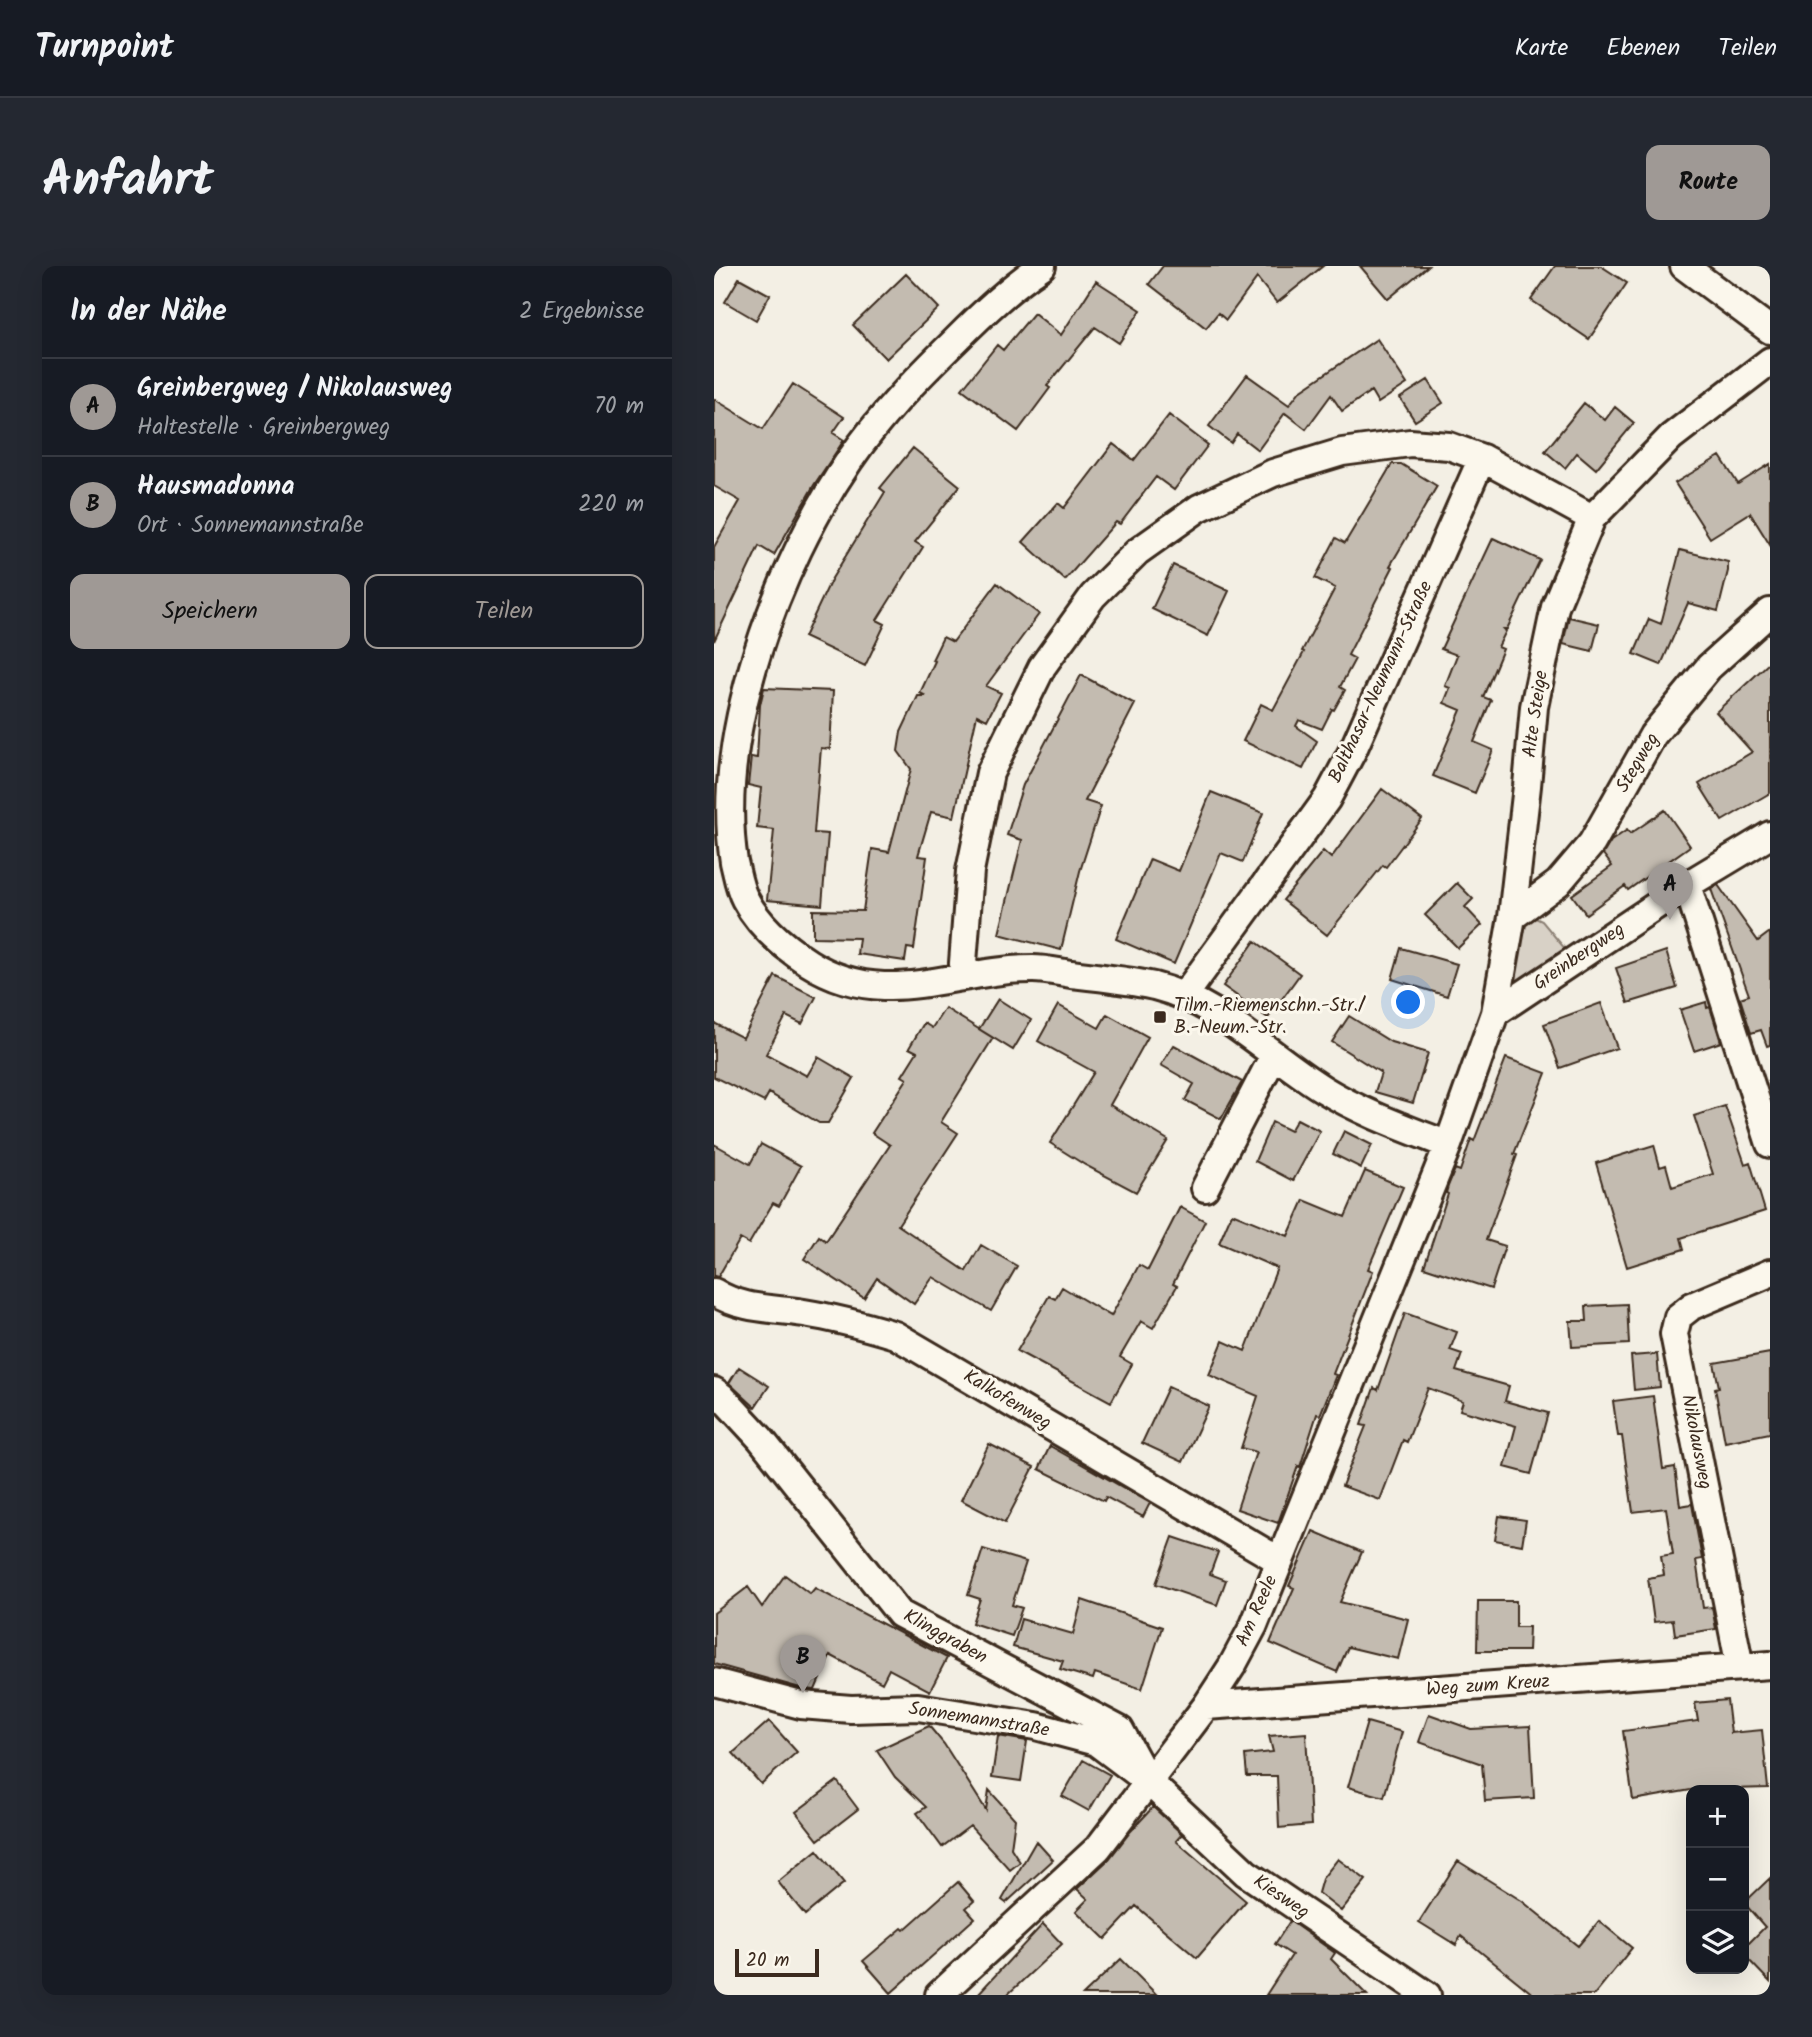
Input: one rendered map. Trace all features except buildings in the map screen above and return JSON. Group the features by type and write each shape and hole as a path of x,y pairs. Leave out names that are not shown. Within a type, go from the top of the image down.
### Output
{"street":[{"path":"1042,266 986,311 917,378 849,461 785,570 748,666 727,750 727,835 744,898 776,940 814,966 862,985 920,986 962,976 1033,969 1154,986 1184,996 1219,1016 1320,1087 1359,1110 1448,1145"},
{"path":"1684,266 1770,330"},
{"name":"Alte Steige","path":"1448,1145 1494,1013 1512,917 1528,786 1534,707 1555,607 1592,518 1671,437 1770,361"},
{"path":"962,976 970,871 990,773 1042,667 1093,596 1137,552 1199,508 1273,473 1342,452 1410,443 1449,446 1482,458 1592,518"},
{"name":"Balthasar-Neumann-Straße","path":"1184,996 1327,799 1353,750 1482,458"},
{"name":"Stegweg","path":"1512,917 1558,883 1567,873 1592,843 1653,735 1709,667 1770,612"},
{"name":"Greinbergweg","path":"1494,1013 1687,885 1770,835"},
{"path":"1687,885 1770,1144"},
{"path":"1205,1188 1275,1055"},
{"name":"Am Reele","path":"939,1995 1098,1848 1206,1706 1254,1625 1448,1145"},
{"name":"Nikolausweg","path":"1740,1667 1674,1334 1678,1317 1692,1306 1770,1273"},
{"name":"Kalkofenweg","path":"714,1292 726,1300 755,1308 803,1312 858,1323 895,1335 1280,1561"},
{"name":"Klinggraben","path":"714,1391 722,1396 760,1438 900,1614 1120,1730 1149,1782"},
{"name":"Weg zum Kreuz","path":"1206,1706 1770,1665"},
{"name":"Sonnemannstraße","path":"714,1682 801,1705 851,1709 918,1707 1036,1726 1096,1742 1149,1782"},
{"name":"Kiesweg","path":"1149,1782 1246,1873 1427,1995"}],"shaded area":[{"path":"1529,915 1542,921 1566,950 1515,983 1515,930"}],"place":[{"name":"Greinbergweg / Nikolausweg","path":"1670,920"},
{"name":"Tilm.-Riemenschn.-Str./ B.-Neum.-Str.","path":"1160,1017"},
{"name":"Hausmadonna","path":"803,1693"}]}
